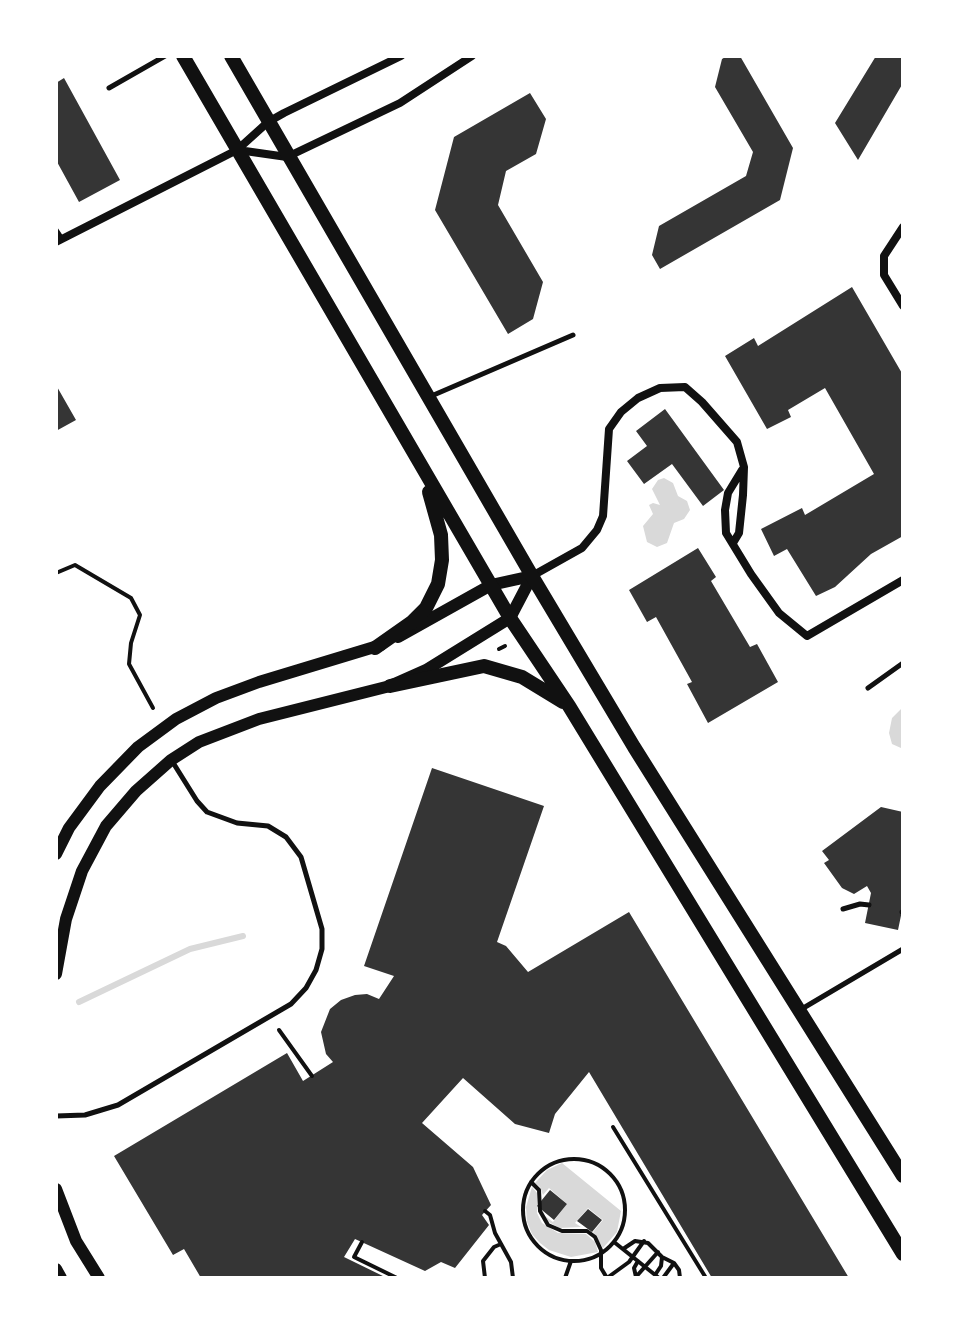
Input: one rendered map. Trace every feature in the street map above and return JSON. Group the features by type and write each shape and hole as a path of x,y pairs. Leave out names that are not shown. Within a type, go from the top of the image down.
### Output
{"main road":[{"path":"183,56 510,618 569,706 903,1254"},
{"path":"231,56 287,157 634,747 903,1176"},
{"path":"375,648 426,608 438,584 442,560 441,535 424,472"},
{"path":"390,686 484,666 522,677 569,706"}],"street":[{"path":"59,240 237,150 268,122 401,56"},
{"path":"237,150 287,157 400,103 472,56"},
{"path":"903,227 884,256 884,275 903,306"},
{"path":"56,854 69,828 100,786 138,747 176,719 216,698 259,682 375,648 420,627 491,585 532,576 582,548 597,530 603,516 609,429 621,412 638,398 660,388 685,387 737,442 744,467 739,533 733,543"},
{"path":"744,467 728,493 726,533 779,613 807,636 903,580"},
{"path":"56,974 66,919 82,871 106,826 136,791 171,760 199,742 259,719 390,686 426,670 510,618 532,576"},
{"path":"56,1189 76,1241 99,1278"},
{"path":"56,1269 61,1278"}],"lane":[{"path":"109,88 165,56"},
{"path":"456,67 459,56"},
{"path":"56,230 59,240"},
{"path":"429,398 573,335"},
{"path":"868,688 903,663"},
{"path":"56,1116 85,1115 118,1105 291,1004 306,988 316,970 322,949 322,929 301,857 286,837 268,826 237,823 207,812 171,760"},
{"path":"843,909 869,905"},
{"path":"799,1011 903,949"}],"path":[{"path":"56,573 75,565 131,598 140,615 131,643 129,664 153,708"},
{"path":"499,649 505,646"},
{"path":"279,1030 312,1076"},
{"path":"613,1127 706,1278"},
{"path":"576,1158 606,1168 617,1180 624,1195 626,1211 623,1227 614,1242 601,1254 585,1260 571,1261 550,1256 536,1245 526,1230 522,1212 531,1182 545,1167 559,1160 576,1158"},
{"path":"531,1182 539,1190 544,1221 557,1230 591,1233 600,1246 601,1268 607,1278 636,1259"},
{"path":"485,1211 490,1215 511,1262 513,1278"},
{"path":"623,1249 631,1241 644,1241 674,1263 680,1278"},
{"path":"635,1277 636,1259 644,1241"},
{"path":"362,1242 354,1257 397,1278"},
{"path":"614,1242 659,1277"},
{"path":"485,1278 483,1261 494,1247 501,1244"},
{"path":"635,1277 660,1254"},
{"path":"659,1277 660,1254"},
{"path":"565,1278 571,1261"},
{"path":"659,1277 674,1263"}],"shaded area":[{"path":"664,478 673,483 678,496 687,501 690,510 684,519 674,523 667,543 657,547 647,542 643,526 653,514 649,505 660,505 652,489 658,480"},
{"path":"903,707 901,748 892,744 889,733 892,718"},
{"path":"562,1163 621,1211 617,1232 603,1248 593,1232 603,1220 588,1208 575,1223 581,1227 559,1228 547,1221 545,1216 553,1222 567,1204 549,1188 543,1195 535,1183 547,1170"},
{"path":"532,1187 537,1193 537,1213 542,1223 558,1233 586,1234 595,1242 598,1252 571,1257 549,1250 540,1243 527,1222 526,1207"}],"building":[{"path":"740,56 793,148 780,200 660,269 652,255 659,226 746,176 753,152 715,87 722,59"},
{"path":"876,56 903,56 903,83 858,160 835,123"},
{"path":"64,78 120,180 79,202 56,160 56,83"},
{"path":"530,93 546,119 536,154 506,171 498,205 543,282 533,319 508,334 435,210 454,137"},
{"path":"852,287 903,375 903,536 871,554 835,587 816,596 787,549 774,556 761,529 802,508 805,515 874,474 825,388 788,410 791,417 767,429 725,356 754,338 758,346"},
{"path":"56,385 76,420 56,431"},
{"path":"665,409 724,490 703,506 672,464 644,484 627,461 647,446 636,431"},
{"path":"698,548 716,577 711,581 750,647 757,644 778,682 708,723 687,684 692,682 656,617 647,622 629,590"},
{"path":"432,768 544,806 497,942 506,946 528,972 629,912 849,1278 712,1278 589,1072 555,1114 549,1133 515,1124 463,1078 422,1123 473,1167 491,1205 482,1215 489,1225 455,1268 441,1262 425,1271 355,1239 344,1257 387,1278 201,1278 184,1249 173,1255 114,1156 287,1053 303,1081 333,1062 326,1054 321,1032 330,1009 341,1000 355,995 367,994 379,999 394,976 364,966"},
{"path":"881,807 903,812 903,906 898,930 865,923 871,893 867,886 854,894 842,888 824,863 829,860 822,851"},
{"path":"550,1190 567,1204 554,1220 537,1206"},
{"path":"588,1209 602,1220 592,1232 577,1221"}],"waterway":[{"path":"79,1002 190,949 243,936"}]}
